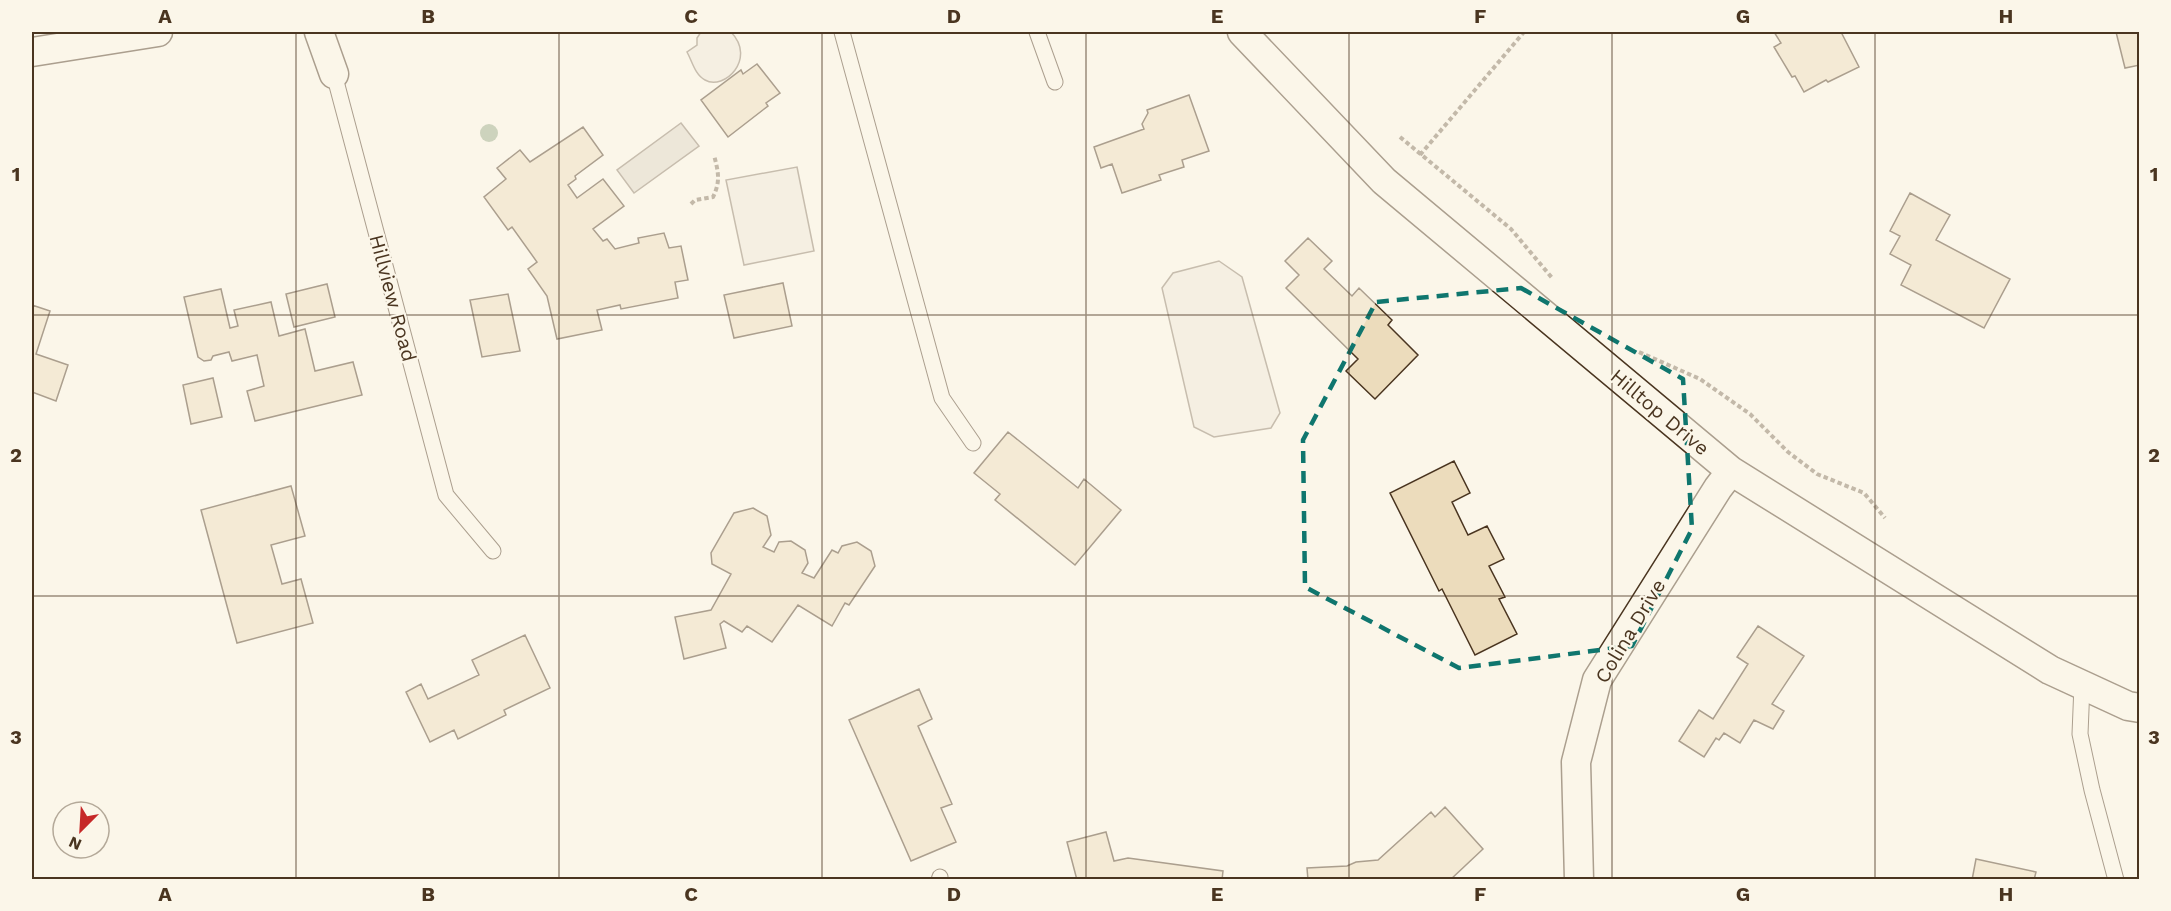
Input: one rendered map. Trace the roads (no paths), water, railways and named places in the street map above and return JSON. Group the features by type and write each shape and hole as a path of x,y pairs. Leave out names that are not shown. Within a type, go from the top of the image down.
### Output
{"street":[{"path":"32,52 158,32"},
{"name":"Hillview Road","path":"319,32 334,74"},
{"name":"Hilltop Drive","path":"1242,32 1384,182 1731,471 2050,670 2128,706 2139,708"},
{"name":"Colina Drive","path":"1580,879 1576,762 1597,680 1731,471"}],"lane":[{"path":"842,32 942,398 974,443"},
{"path":"1037,32 1055,82"},
{"name":"Hillview Road","path":"334,74 446,495 493,551"},
{"path":"2082,685 2080,734 2092,790 2116,879"}]}
